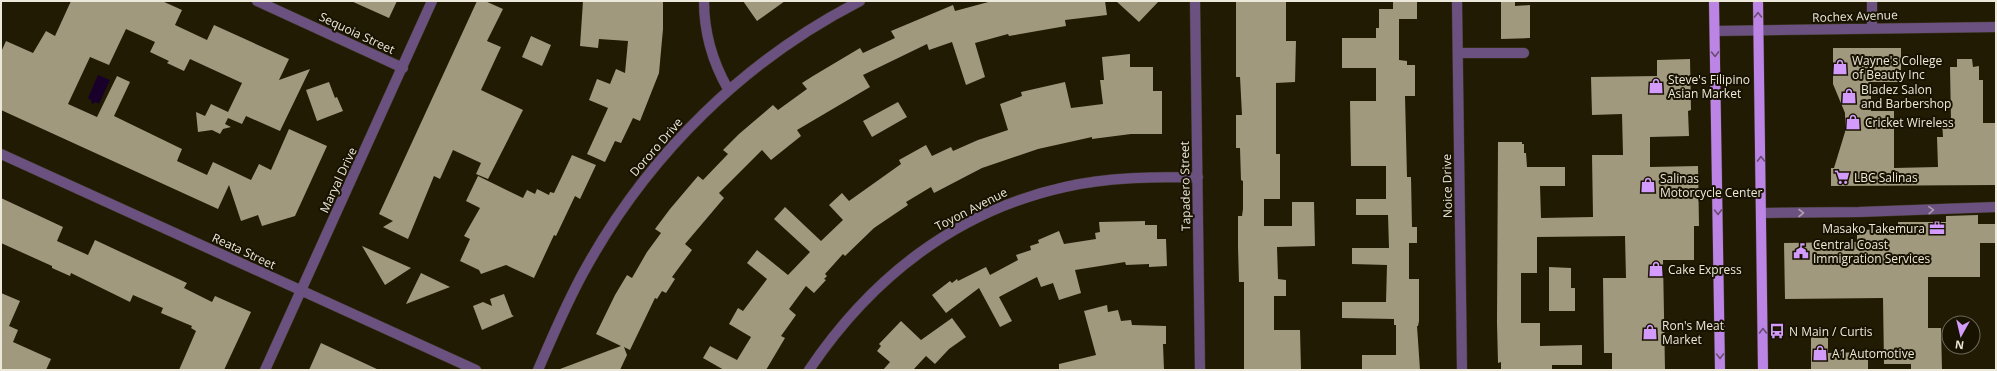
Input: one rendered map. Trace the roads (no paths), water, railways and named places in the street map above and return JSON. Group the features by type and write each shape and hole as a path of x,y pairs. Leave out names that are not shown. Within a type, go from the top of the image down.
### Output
{"main road":[{"path":"1714,1 1720,370"},
{"path":"1758,1 1763,370"}],"street":[{"name":"Sequoia Street","path":"257,1 403,68"},
{"name":"Maryal Drive","path":"265,370 403,68 432,1"},
{"path":"704,1 704,24 707,40 715,64 728,90"},
{"name":"Dororo Drive","path":"538,370 573,292 587,266 615,220 664,156 705,111 728,90 792,40 860,1"},
{"name":"Tapadero Street","path":"1195,1 1200,370"},
{"name":"Noice Drive","path":"1457,1 1462,370"},
{"path":"1872,1 1872,28"},
{"name":"Rochex Avenue","path":"1715,31 1996,27"},
{"path":"1458,53 1524,53"},
{"name":"Reata Street","path":"1,154 301,292 476,370"},
{"name":"Toyon Avenue","path":"809,370 853,312 893,273 940,239 979,218 1018,200 1067,186 1122,179 1198,176"},
{"path":"1762,213 1859,212 1996,207"}],"place":[{"name":"Wayne's College of Beauty Inc","path":"1840,67"},
{"name":"Steve's Filipino Asian Market","path":"1656,86"},
{"name":"Bladez Salon and Barbershop","path":"1849,96"},
{"name":"Cricket Wireless","path":"1853,122"},
{"name":"LBC Salinas","path":"1842,177"},
{"name":"Salinas Motorcycle Center","path":"1648,185"},
{"name":"Masako Takemura","path":"1937,228"},
{"name":"Central Coast Immigration Services","path":"1801,251"},
{"name":"Cake Express","path":"1656,269"},
{"name":"N Main / Curtis","path":"1777,331"},
{"name":"Ron's Meat Market","path":"1650,332"},
{"name":"A1 Automotive","path":"1820,353"}]}
